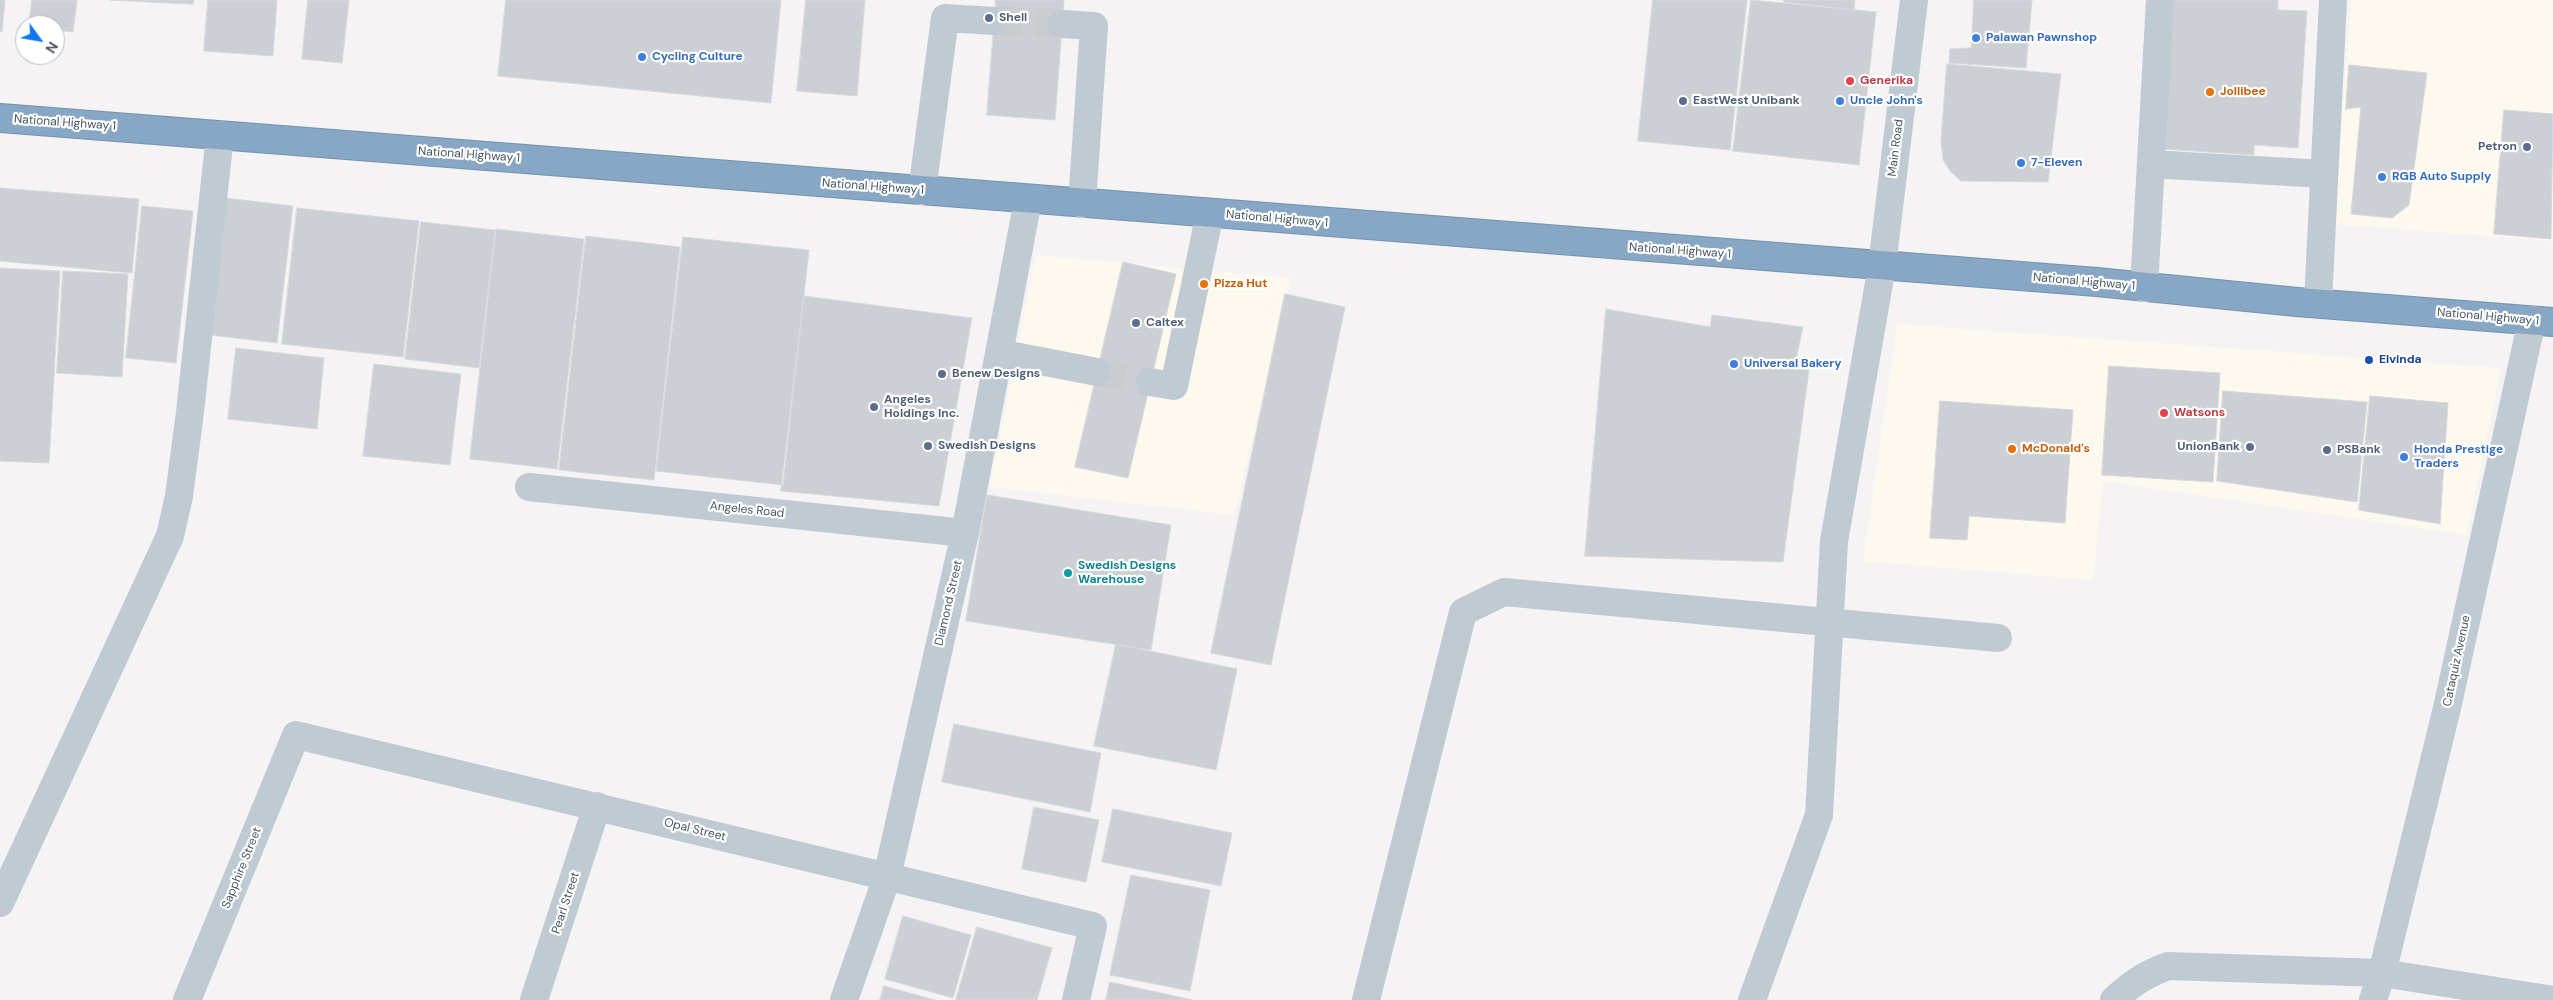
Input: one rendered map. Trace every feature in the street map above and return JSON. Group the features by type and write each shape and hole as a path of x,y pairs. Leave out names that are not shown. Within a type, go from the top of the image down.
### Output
{"highway":[{"name":"National Highway 1","path":"0,118 1028,200 2097,282 2144,288 2543,321"}],"street":[{"name":"Main Road","path":"1752,1000 1819,815 1832,624 1834,541 1882,266 1914,0"},
{"path":"2144,288 2160,0"},
{"path":"2318,303 2333,0"},
{"path":"922,191 945,18 994,21"},
{"path":"1062,24 1094,26 1082,204"},
{"path":"0,902 170,536 179,496 190,412 220,135"},
{"path":"2151,164 2324,174"},
{"name":"Diamond Street","path":"844,1000 887,877 965,533 1028,200"},
{"path":"1150,382 1174,386 1210,213"},
{"name":"Cataquiz Avenue","path":"2373,1000 2382,974 2543,321"},
{"path":"999,353 1098,372"},
{"name":"Angeles Road","path":"529,487 965,533"},
{"path":"1366,1000 1463,612 1504,592 1998,638"},
{"name":"Opal Street","path":"296,735 1093,926 1076,1000"},
{"name":"Sapphire Street","path":"188,1000 296,735"},
{"name":"Pearl Street","path":"534,1000 597,806"},
{"path":"2114,1000 2128,986 2145,975 2168,966 2382,974 2553,1000"}],"shaded area":[{"path":"2351,0 2553,0 2553,241 2334,224"},
{"path":"1036,255 1291,278 1234,515 990,487"},
{"path":"1897,324 2501,368 2467,535 2103,481 2093,580 1863,561"}],"building":[{"path":"0,0 5,0 2,32 0,31"},
{"path":"32,0 77,0 73,32 65,31 65,15 30,15"},
{"path":"110,0 194,0 193,4"},
{"path":"208,0 277,0 273,56 204,51"},
{"path":"308,0 349,0 342,63 302,59"},
{"path":"506,0 781,0 771,103 498,76"},
{"path":"806,0 865,0 857,96 797,91"},
{"path":"996,0 1064,0 1055,120 987,115"},
{"path":"1653,0 1747,0 1730,150 1638,141"},
{"path":"1751,0 1876,12 1859,165 1733,151"},
{"path":"1784,0 1855,0 1854,10 1784,2"},
{"path":"1974,0 2032,0 2026,68 1949,63 1950,49 1971,48"},
{"path":"2172,0 2278,0 2278,10 2307,11 2298,148 2254,145 2254,155 2162,149"},
{"path":"1947,64 2061,74 2048,182 1961,181 1951,172 1943,160 1941,140"},
{"path":"2349,65 2427,73 2409,205 2392,218 2351,214 2361,107 2346,109"},
{"name":"Petron","path":"2504,110 2553,114 2551,239 2494,234"},
{"path":"0,188 139,199 132,273 0,261"},
{"path":"217,197 293,206 277,343 202,334"},
{"path":"142,206 193,211 176,363 126,358"},
{"path":"297,208 419,221 403,357 282,344"},
{"path":"421,222 495,230 479,368 405,359"},
{"path":"496,229 584,239 557,469 470,459"},
{"path":"586,236 680,247 654,480 559,470"},
{"path":"683,237 809,250 783,485 656,471"},
{"name":"Caltex","path":"1123,262 1176,274 1128,478 1075,467"},
{"path":"0,268 60,271 49,463 0,461"},
{"path":"63,271 128,274 122,377 57,373"},
{"path":"1285,294 1345,307 1271,665 1211,653"},
{"name":"Angeles Holdings Inc.","path":"804,296 972,318 939,506 781,491"},
{"path":"1606,309 1710,327 1712,315 1803,327 1794,369 1809,370 1783,562 1585,556"},
{"path":"236,348 324,358 317,429 228,419"},
{"path":"374,364 461,374 450,465 363,456"},
{"path":"2109,366 2220,373 2213,482 2102,475"},
{"path":"2223,391 2367,402 2357,502 2217,481"},
{"name":"Honda Prestige Traders","path":"2370,396 2448,403 2440,524 2359,510"},
{"path":"1940,401 2073,410 2065,523 1969,516 1967,540 1930,538"},
{"name":"Swedish Designs Warehouse","path":"987,495 1171,525 1151,650 966,621"},
{"path":"1116,644 1237,669 1216,770 1094,746"},
{"path":"954,724 1101,753 1090,812 942,782"},
{"path":"1034,807 1099,820 1086,882 1022,869"},
{"path":"1113,809 1232,833 1221,886 1102,862"},
{"path":"1131,875 1210,890 1190,991 1110,975"},
{"path":"903,916 971,935 953,998 885,979"},
{"path":"977,927 1052,948 1037,1000 956,1000"},
{"path":"1110,982 1193,1000 1106,1000"},
{"path":"884,986 935,1000 880,1000"}],"tunnel":[{"path":"994,21 1062,24"},
{"path":"1097,372 1150,382"}],"place":[{"name":"Shell","path":"989,18"},
{"name":"Palawan Pawnshop","path":"1976,38"},
{"name":"Cycling Culture","path":"642,57"},
{"name":"Generika","path":"1850,81"},
{"name":"Jollibee","path":"2210,92"},
{"name":"EastWest Unibank","path":"1683,101"},
{"name":"Uncle John's","path":"1840,101"},
{"name":"Petron","path":"2527,147"},
{"name":"7-Eleven","path":"2021,163"},
{"name":"RGB Auto Supply","path":"2382,177"},
{"name":"Pizza Hut","path":"1204,284"},
{"name":"Caltex","path":"1136,323"},
{"name":"Elvinda","path":"2369,360"},
{"name":"Universal Bakery","path":"1734,364"},
{"name":"Benew Designs","path":"942,374"},
{"name":"Angeles Holdings Inc.","path":"874,407"},
{"name":"Watsons","path":"2164,413"},
{"name":"Swedish Designs","path":"928,446"},
{"name":"UnionBank","path":"2250,447"},
{"name":"McDonald's","path":"2012,449"},
{"name":"PSBank","path":"2327,450"},
{"name":"Honda Prestige Traders","path":"2404,457"},
{"name":"Swedish Designs Warehouse","path":"1068,573"}]}
